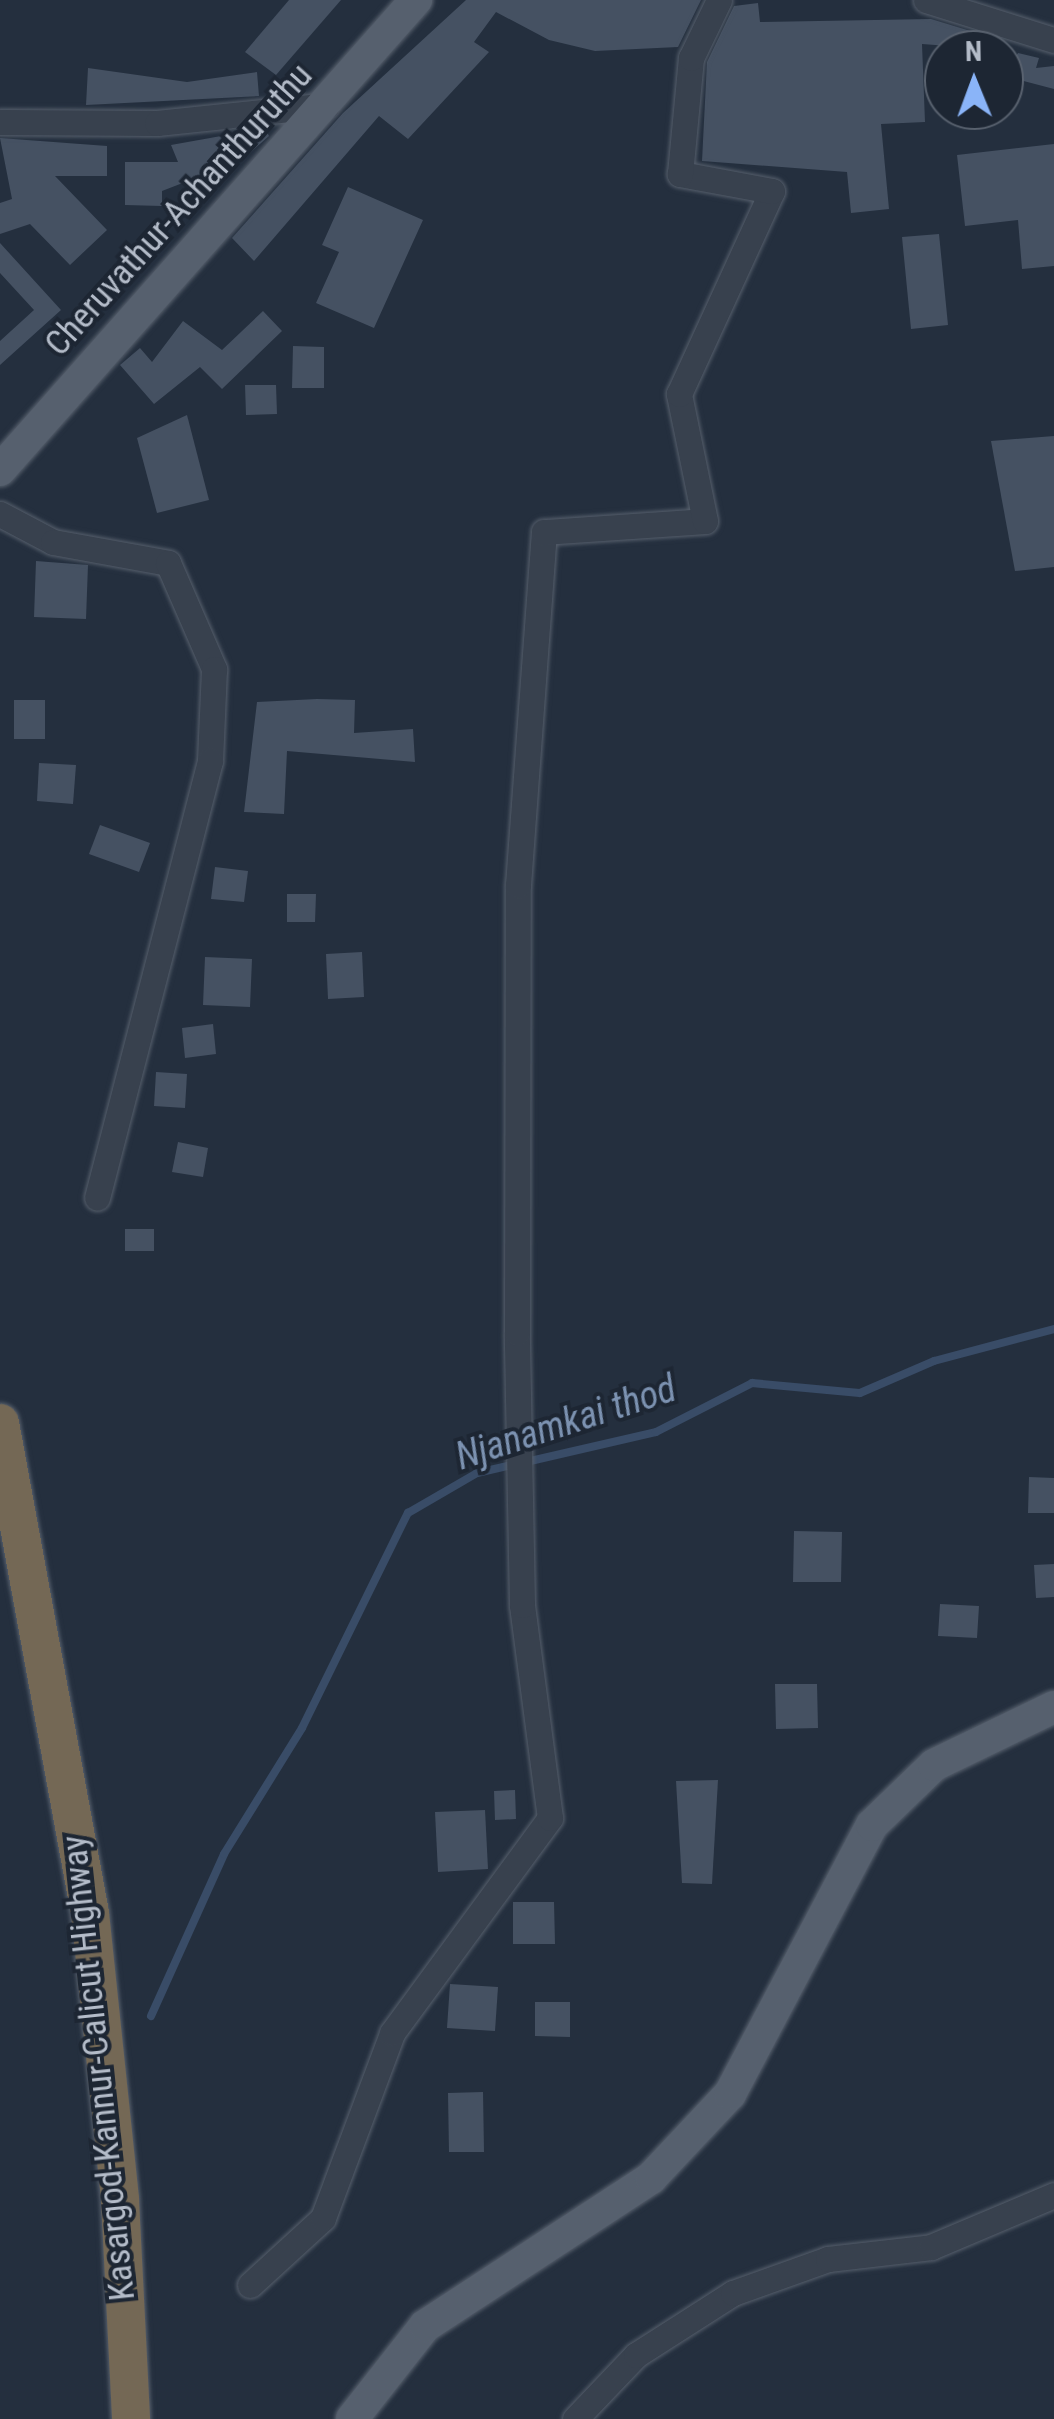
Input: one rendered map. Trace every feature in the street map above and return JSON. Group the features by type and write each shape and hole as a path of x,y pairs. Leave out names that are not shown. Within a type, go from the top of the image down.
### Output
{"highway":[{"name":"Kasargod-Kannur-Calicut Highway","path":"0,1423 90,1913 120,2200 131,2419"}],"main road":[{"name":"Cheruvathur-Achanthuruthu","path":"0,470 416,0"},
{"path":"352,2419 425,2326 651,2178 730,2094 872,1826 934,1765 1054,1707"}],"street":[{"path":"250,2285 323,2218 392,2033 550,1818 522,1606 518,1333 518,885 544,532 705,521 680,394 772,192 680,174 690,58 719,0"},
{"path":"926,0 1054,40"},
{"path":"0,122 158,123 326,105"},
{"path":"0,514 53,542 168,563 214,669 210,761 97,1198"},
{"path":"575,2419 636,2355 733,2294 828,2258 931,2247 1054,2195"}],"building":[{"path":"289,0 341,0 276,75 245,52"},
{"path":"466,0 701,0 678,47 595,51 549,40 496,12 474,42 489,52 408,139 379,116 254,261 232,238 343,113"},
{"path":"758,3 760,22 931,19 967,30 924,30 924,122 881,124 889,209 851,213 847,172 702,161 707,62 734,6"},
{"path":"1024,54 1039,58 1036,68 1054,66 1054,89 1024,81"},
{"path":"88,68 187,82 257,72 259,96 86,105"},
{"path":"265,128 269,136 242,160 162,191 162,206 125,205 125,162 178,162 171,145"},
{"path":"0,138 107,146 107,176 55,176 107,230 70,265 30,224 0,234 0,203 12,199"},
{"path":"1054,144 1054,266 1022,269 1018,220 965,226 957,155"},
{"path":"348,187 423,220 374,328 316,303 339,252 322,245"},
{"path":"939,234 948,325 911,329 902,237"},
{"path":"0,243 61,310 0,365 0,341 34,310 0,273"},
{"path":"263,311 282,331 222,389 200,367 154,404 120,365 140,348 152,362 183,321 222,350"},
{"path":"293,346 324,347 324,388 292,388"},
{"path":"245,385 276,385 277,414 246,415"},
{"path":"187,415 209,500 157,513 137,438"},
{"path":"1054,436 1054,567 1015,571 991,441"},
{"path":"36,561 88,565 86,619 34,617"},
{"path":"14,700 45,700 45,739 14,739"},
{"path":"355,700 354,733 413,729 415,762 287,751 284,814 244,812 257,702"},
{"path":"39,763 76,765 73,804 37,801"},
{"path":"100,825 150,843 139,872 89,854"},
{"path":"215,867 248,871 244,902 211,899"},
{"path":"287,894 316,894 315,922 287,922"},
{"path":"362,952 364,997 328,999 326,954"},
{"path":"205,957 252,959 250,1007 203,1005"},
{"path":"213,1024 216,1054 185,1058 182,1028"},
{"path":"156,1072 187,1074 185,1108 154,1106"},
{"path":"178,1142 208,1148 203,1177 172,1172"},
{"path":"125,1229 154,1229 154,1251 125,1251"},
{"path":"1029,1477 1054,1478 1054,1513 1028,1513"},
{"path":"794,1531 842,1532 841,1582 793,1582"},
{"path":"1054,1564 1054,1597 1036,1598 1034,1565"},
{"path":"940,1604 979,1606 977,1638 938,1636"},
{"path":"775,1684 817,1684 818,1728 776,1729"},
{"path":"718,1780 712,1884 682,1883 676,1781"},
{"path":"515,1790 516,1819 495,1820 494,1791"},
{"path":"485,1810 488,1869 438,1872 435,1812"},
{"path":"513,1902 554,1902 555,1944 513,1944"},
{"path":"450,1984 498,1987 495,2031 447,2028"},
{"path":"535,2002 570,2002 570,2037 535,2036"},
{"path":"483,2092 484,2152 449,2152 448,2093"}],"waterway":[{"name":"Njanamkai thod","path":"526,1462 656,1432 752,1383 860,1393 934,1361 1054,1329"},
{"name":"Njanamkai thod","path":"151,2016 224,1854 302,1728 408,1513 477,1473 512,1465"}]}
